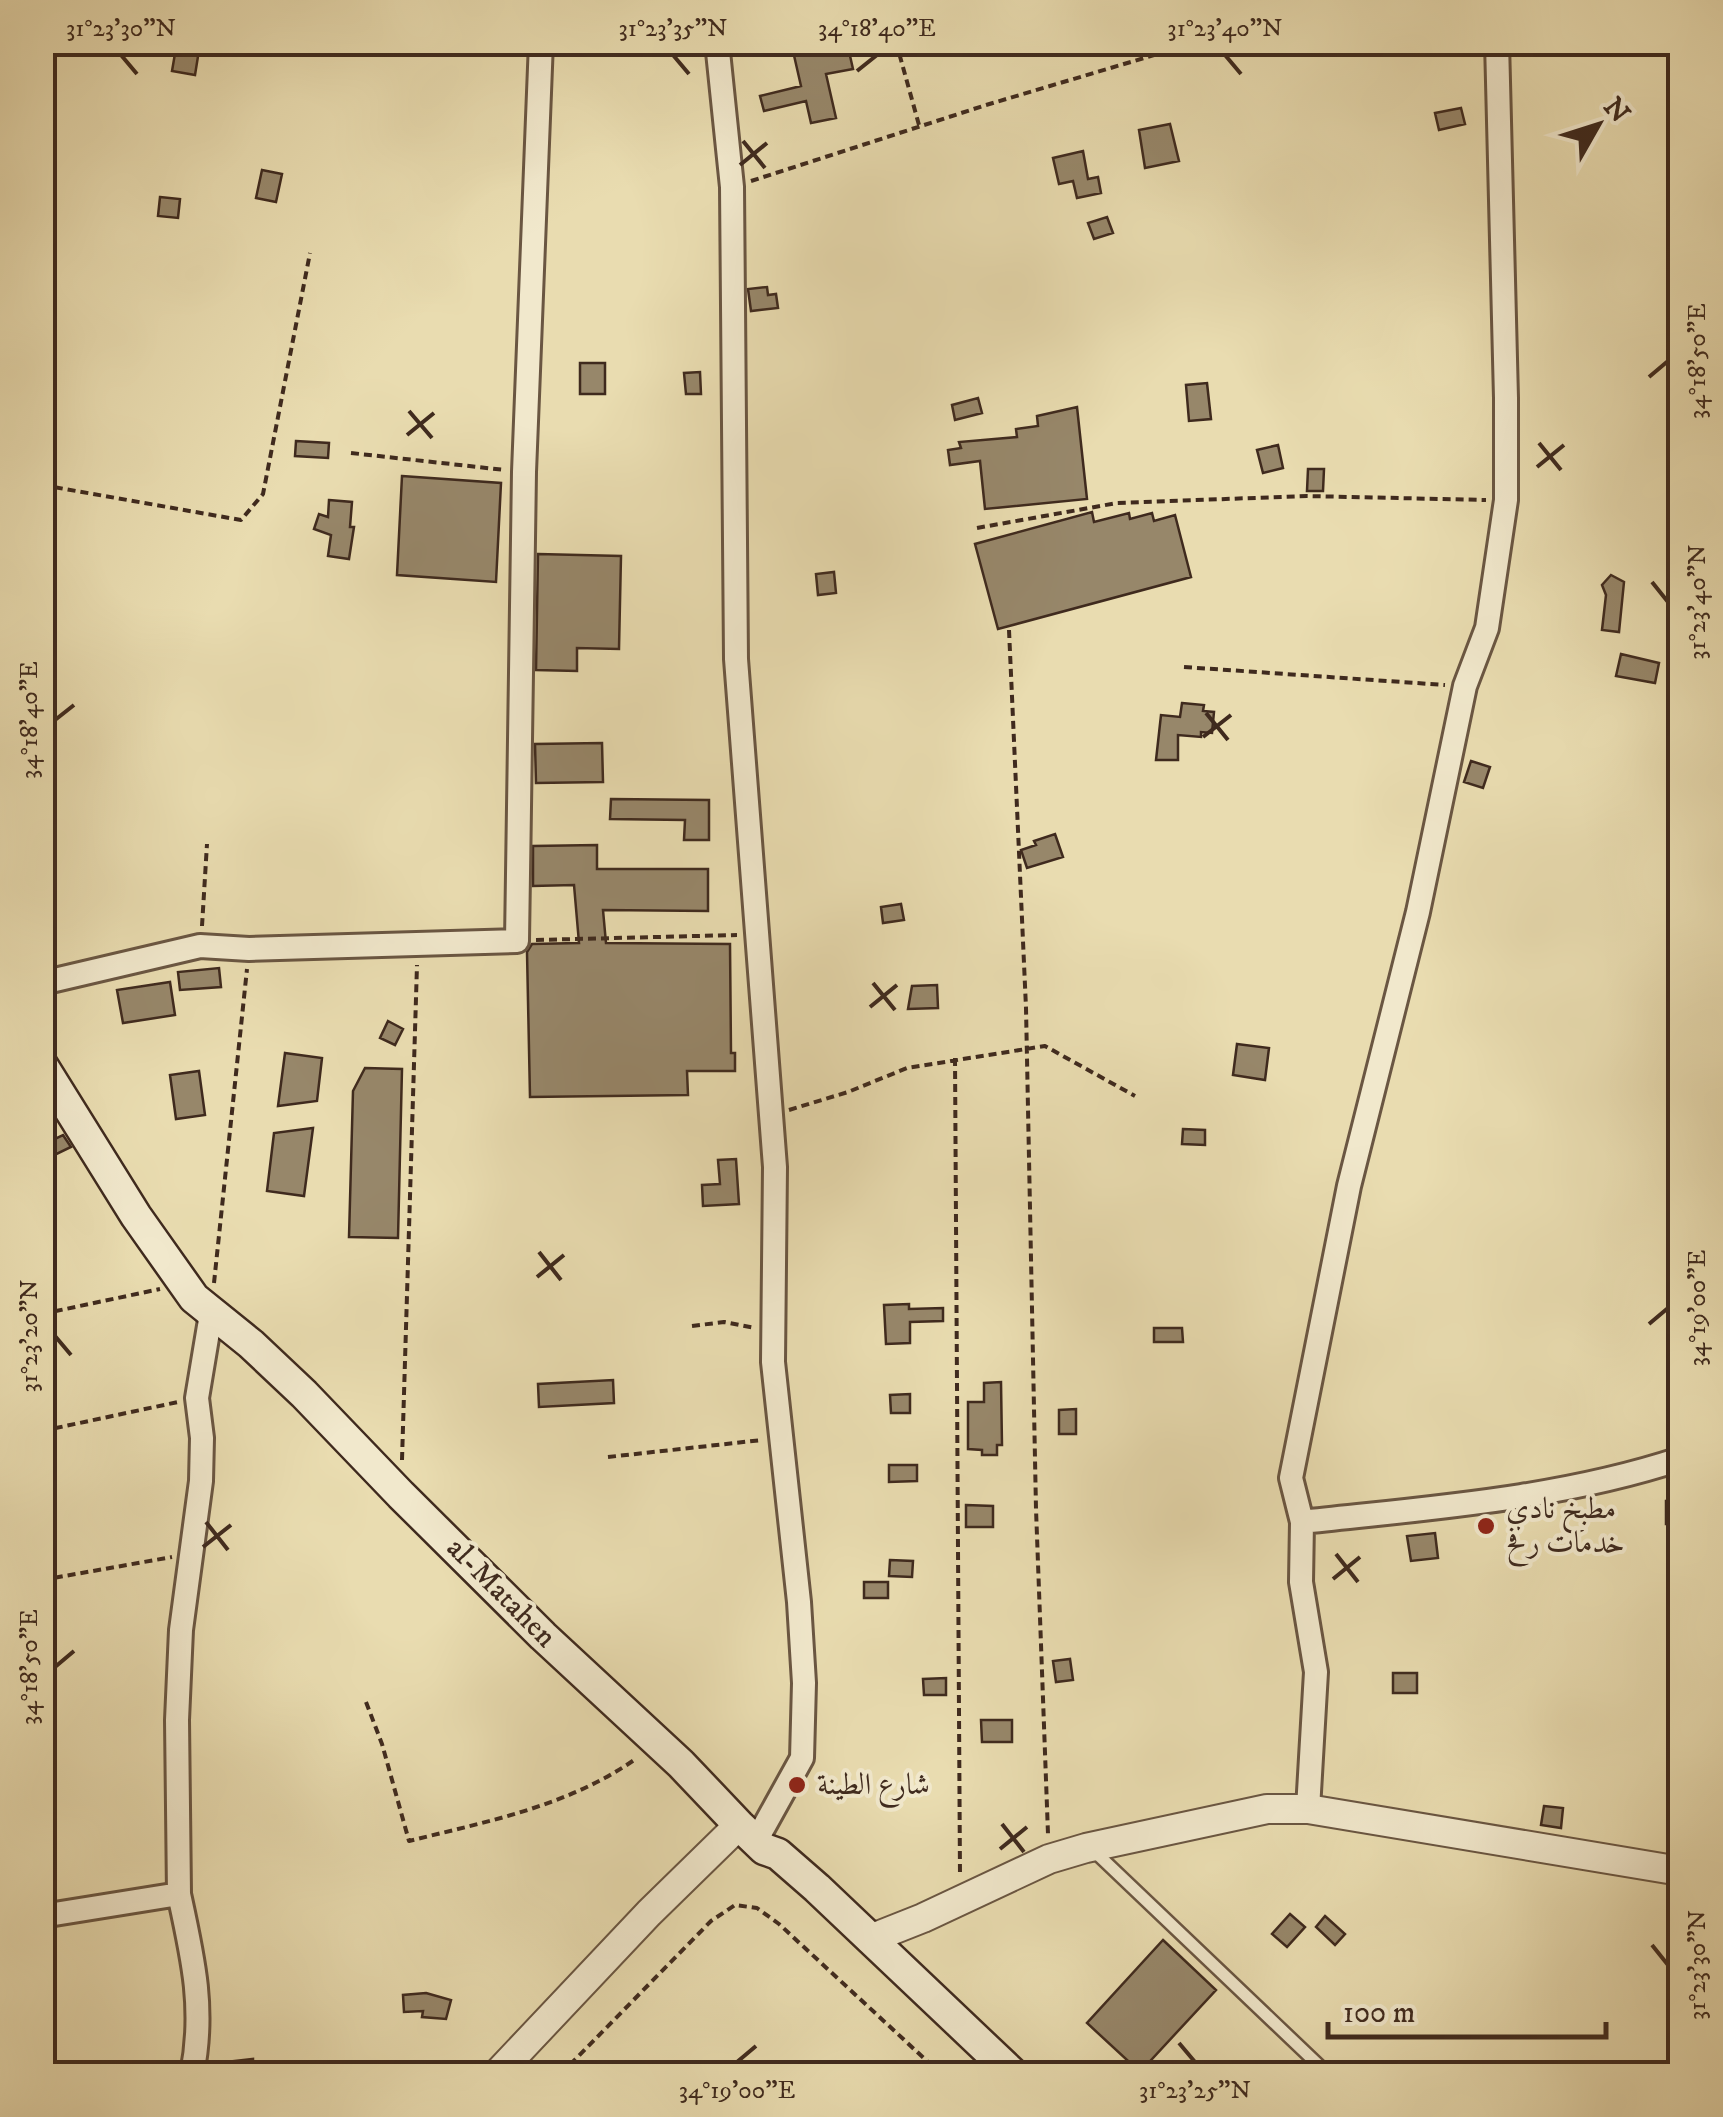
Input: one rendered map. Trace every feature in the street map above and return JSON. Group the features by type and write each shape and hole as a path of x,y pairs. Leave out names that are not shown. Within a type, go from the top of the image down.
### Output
{"main road":[{"name":"al-Matahen","path":"42,1065 181,1284 290,1381 747,1833 764,1849 778,1854 1013,2074"}],"street":[{"path":"42,983 200,946 249,949 516,941 524,472 540,42"},
{"path":"497,2074 650,1913 747,1833 802,1758 804,1684 799,1602 773,1362 775,1186 736,660 732,187 718,42"},
{"path":"1308,1810 1316,1672 1301,1582 1302,1522 1291,1478 1348,1186 1418,912 1465,686 1487,628 1506,500 1497,42"},
{"path":"192,2074 198,1982 179,1894 176,1720 180,1630 201,1481 202,1438 197,1398 211,1314"},
{"path":"1302,1522 1492,1500 1644,1471 1680,1459"},
{"path":"870,1938 1049,1859 1090,1846 1267,1809 1308,1810 1680,1871"},
{"path":"42,1916 179,1894"}],"lane":[{"path":"1090,1846 1328,2074"}],"path":[{"path":"896,42 919,127"},
{"path":"732,187 1198,42"},
{"path":"42,485 241,520 262,494 310,253"},
{"path":"351,453 524,472"},
{"path":"977,528 1117,503 1307,496 1506,500"},
{"path":"1009,630 1027,1049 1036,1509 1049,1859"},
{"path":"1184,667 1465,686"},
{"path":"200,946 207,844"},
{"path":"516,941 756,934"},
{"path":"401,1495 418,944"},
{"path":"211,1314 249,949"},
{"path":"770,1116 848,1092 907,1068 1045,1046 1135,1096"},
{"path":"956,1058 960,1901"},
{"path":"42,1314 181,1284"},
{"path":"692,1326 724,1322 774,1331"},
{"path":"42,1431 197,1398"},
{"path":"608,1458 781,1437"},
{"path":"42,1580 191,1553"},
{"path":"366,1702 409,1841 526,1812 587,1789 602,1783 657,1744"},
{"path":"561,2074 711,1921 735,1905 756,1908 779,1924 941,2074"}],"building":[{"path":"177,42 200,44 195,75 172,71"},
{"path":"821,45 823,52 848,47 853,69 826,74 836,118 811,123 806,101 764,111 760,96 801,86 793,51"},
{"path":"1461,108 1465,124 1439,130 1435,113"},
{"path":"1170,124 1179,161 1145,168 1139,130"},
{"path":"1083,151 1088,179 1098,177 1101,193 1077,198 1073,181 1059,184 1053,158"},
{"path":"262,170 282,174 276,202 256,198"},
{"path":"160,197 180,199 178,218 158,216"},
{"path":"1107,217 1113,233 1094,239 1088,223"},
{"path":"767,287 768,295 776,294 778,308 751,311 748,289"},
{"path":"580,363 605,363 605,394 580,394"},
{"path":"700,372 701,394 686,394 684,373"},
{"path":"1207,383 1211,419 1189,421 1186,385"},
{"path":"978,398 982,413 955,420 952,405"},
{"path":"1077,407 1087,499 985,509 980,461 950,465 948,450 961,448 959,442 1017,437 1016,429 1038,426 1037,416"},
{"path":"296,441 329,443 328,458 295,456"},
{"path":"1278,445 1283,468 1263,473 1257,450"},
{"path":"1308,469 1324,469 1323,491 1307,491"},
{"path":"402,476 501,483 496,582 397,575"},
{"path":"329,500 352,502 350,527 354,527 349,559 328,556 331,535 314,529 319,514 328,517"},
{"path":"1092,512 1094,522 1129,513 1130,519 1152,513 1154,521 1175,515 1191,577 998,629 975,544"},
{"path":"538,554 621,556 619,649 577,648 577,671 536,670"},
{"path":"834,572 836,593 818,595 816,574"},
{"path":"1611,575 1624,582 1619,632 1602,630 1606,595 1602,585"},
{"path":"1621,654 1659,663 1655,683 1616,676"},
{"path":"1182,703 1204,705 1203,711 1214,712 1212,733 1201,732 1201,737 1178,735 1178,760 1156,760 1161,715 1180,717"},
{"path":"602,743 603,782 536,783 535,744"},
{"path":"1471,761 1490,767 1483,788 1464,782"},
{"path":"611,799 709,800 709,840 684,840 685,820 610,819"},
{"path":"1055,834 1063,857 1027,868 1021,850"},
{"path":"597,845 597,869 708,869 708,911 603,910 606,943 730,944 731,1053 735,1053 735,1071 687,1071 688,1095 530,1097 527,952 532,944 579,943 574,885 533,886 533,846"},
{"path":"901,904 904,920 883,923 881,907"},
{"path":"219,968 221,987 180,990 178,972"},
{"path":"170,982 175,1015 123,1023 117,990"},
{"path":"937,985 938,1008 908,1009 912,986"},
{"path":"388,1021 403,1029 395,1045 380,1038"},
{"path":"1237,1044 1269,1048 1265,1080 1233,1075"},
{"path":"285,1053 322,1058 317,1101 278,1106"},
{"path":"365,1068 402,1069 398,1238 349,1237 353,1091"},
{"path":"199,1071 205,1115 176,1119 170,1075"},
{"path":"313,1128 304,1196 267,1191 274,1133"},
{"path":"1183,1129 1205,1130 1205,1145 1182,1144"},
{"path":"63,1135 71,1147 42,1161 42,1145"},
{"path":"736,1159 739,1204 703,1206 702,1185 720,1184 718,1160"},
{"path":"909,1304 909,1309 943,1308 943,1321 910,1322 910,1343 886,1344 884,1305"},
{"path":"1154,1328 1182,1328 1183,1342 1154,1342"},
{"path":"613,1380 614,1403 539,1407 538,1384"},
{"path":"1001,1382 1002,1445 997,1445 997,1455 982,1455 982,1450 968,1449 968,1402 984,1402 984,1383"},
{"path":"910,1394 910,1413 891,1413 890,1395"},
{"path":"1076,1409 1076,1434 1059,1434 1059,1410"},
{"path":"889,1465 917,1465 917,1481 889,1482"},
{"path":"1680,1500 1680,1524 1666,1524 1666,1501"},
{"path":"966,1505 993,1506 993,1527 966,1527"},
{"path":"1435,1533 1438,1558 1411,1561 1407,1536"},
{"path":"890,1560 913,1561 912,1577 889,1576"},
{"path":"864,1582 888,1582 888,1598 864,1598"},
{"path":"1070,1659 1073,1680 1056,1682 1053,1661"},
{"path":"1393,1673 1417,1673 1417,1693 1393,1693"},
{"path":"946,1678 946,1695 924,1695 923,1679"},
{"path":"981,1720 1012,1720 1012,1742 982,1742"},
{"path":"1544,1806 1563,1808 1561,1828 1541,1825"},
{"path":"1290,1914 1305,1927 1287,1947 1272,1934"},
{"path":"1325,1916 1345,1934 1335,1945 1316,1927"},
{"path":"1163,1940 1216,1990 1140,2072 1087,2023"},
{"path":"426,1993 451,2000 446,2019 422,2017 423,2011 404,2012 403,1995"},
{"path":"253,2059 253,2074 207,2074 209,2064"}],"place":[{"name":"مطبخ نادي خدمات رفح","path":"1486,1526"},
{"name":"شارع الطينة","path":"797,1785"}]}
